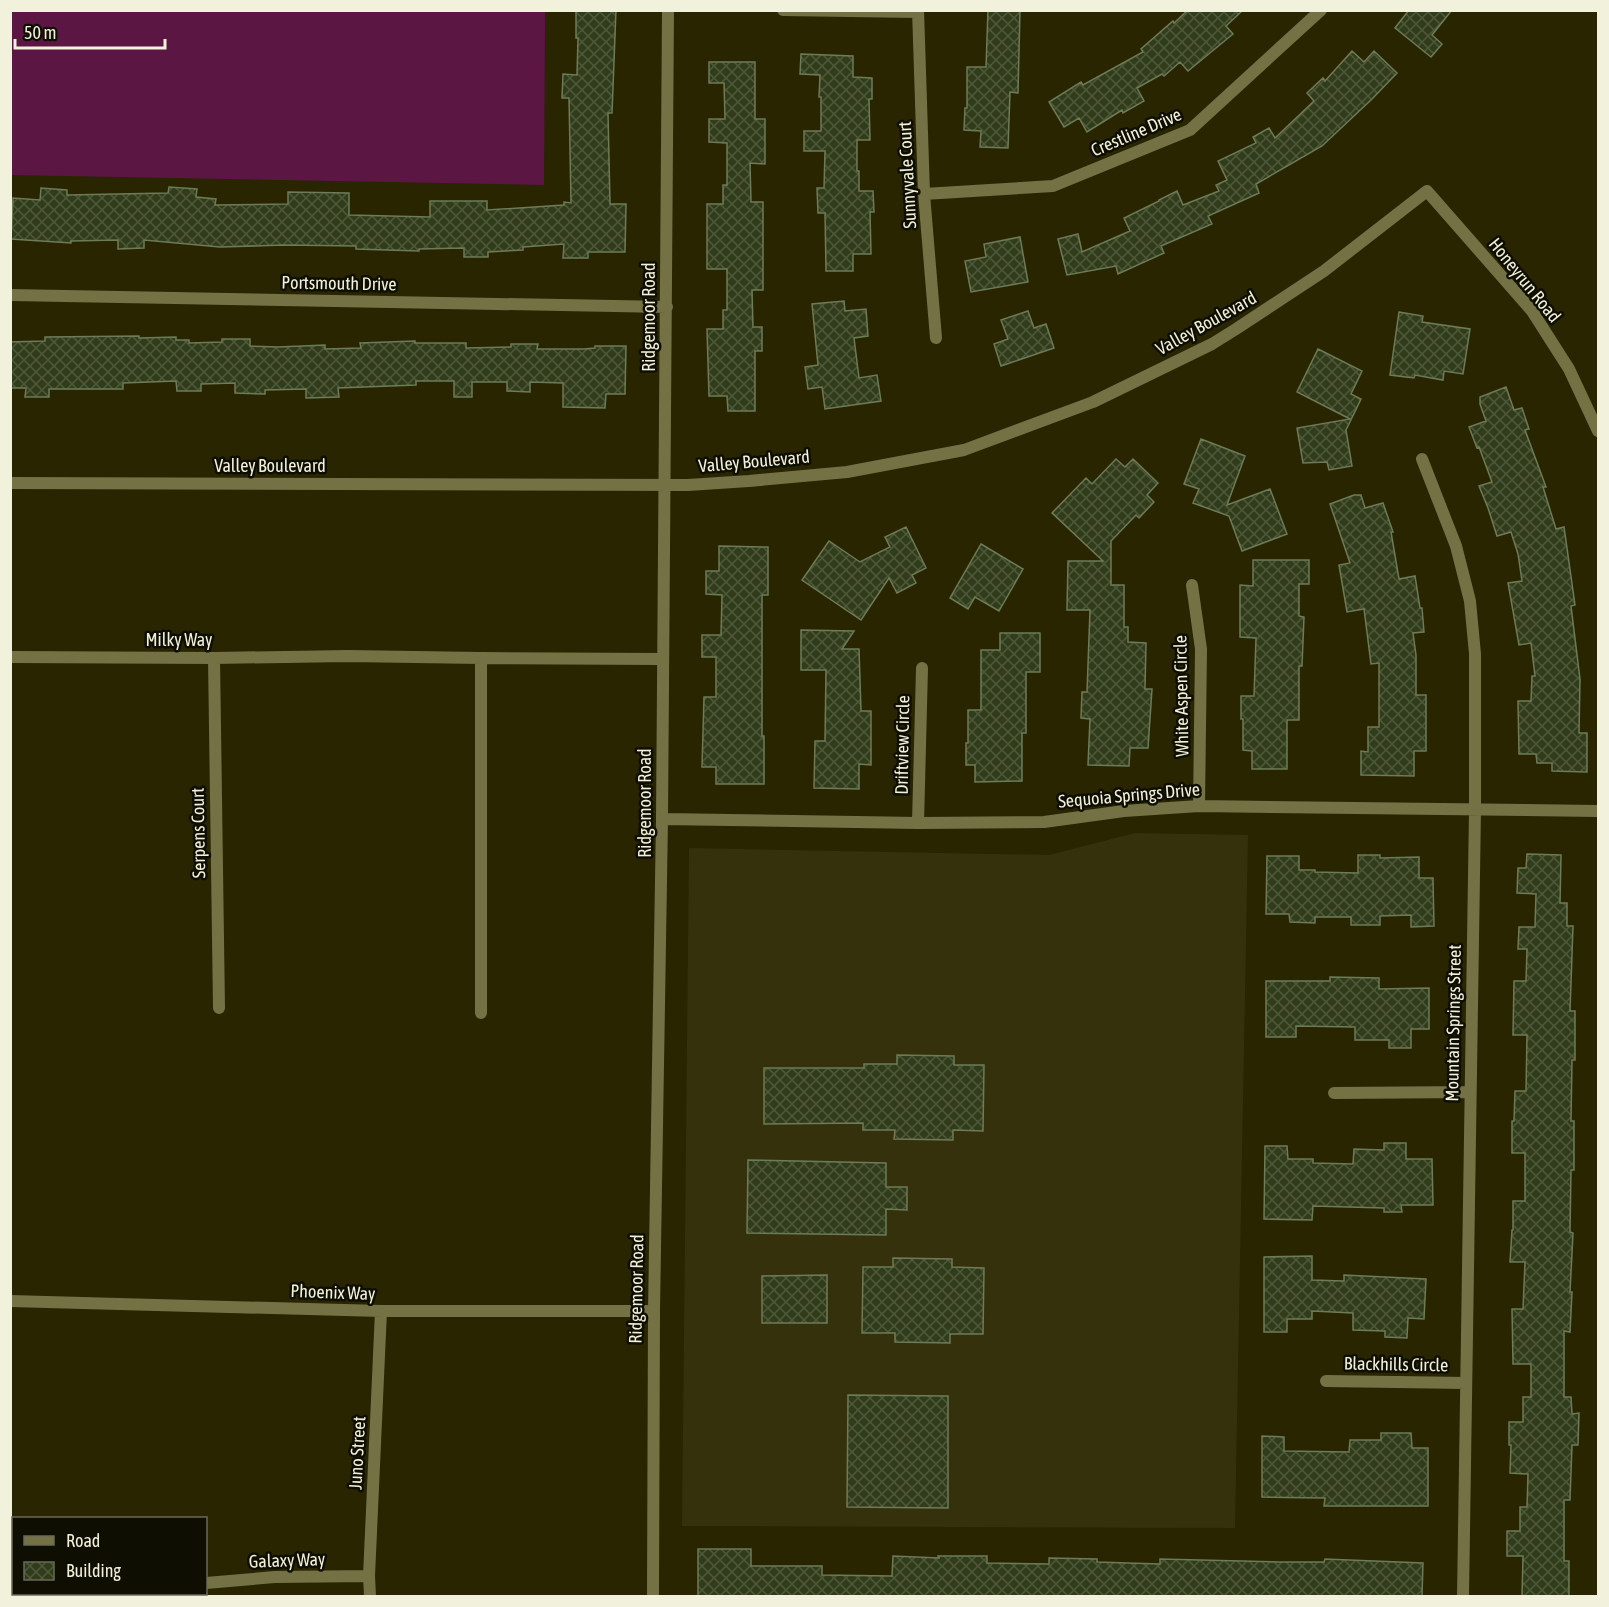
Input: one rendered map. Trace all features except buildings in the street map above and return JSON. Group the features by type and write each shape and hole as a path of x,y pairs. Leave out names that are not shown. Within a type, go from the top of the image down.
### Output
{"street":[{"name":"Ridgemoor Road","path":"653,1596 654,1311 667,307 668,10"},
{"path":"783,10 918,11"},
{"name":"Crestline Drive","path":"924,194 1053,186 1190,130 1321,10"},
{"name":"Sunnyvale Court","path":"918,11 924,194 936,338"},
{"name":"Honeyrun Road","path":"1427,191 1532,311 1569,369 1599,431"},
{"name":"Valley Boulevard","path":"10,483 688,485 847,471 964,450 1093,402 1212,344 1324,271 1427,191"},
{"name":"Portsmouth Drive","path":"10,295 667,307"},
{"name":"Mountain Springs Street","path":"1422,459 1456,546 1470,601 1475,654 1475,809 1463,1596"},
{"name":"White Aspen Circle","path":"1191,585 1201,649 1199,806"},
{"name":"Milky Way","path":"10,657 348,656 662,659"},
{"name":"Serpens Court","path":"214,657 219,1008"},
{"path":"481,658 481,1013"},
{"name":"Driftview Circle","path":"918,823 922,668"},
{"name":"Sequoia Springs Drive","path":"662,819 918,823 1044,822 1124,811 1199,806 1599,811"},
{"path":"1334,1093 1470,1092"},
{"name":"Phoenix Way","path":"10,1301 381,1311 654,1311"},
{"name":"Juno Street","path":"370,1596 381,1311"},
{"name":"Blackhills Circle","path":"1326,1381 1466,1383"},
{"name":"Galaxy Way","path":"207,1583 275,1577 369,1576"}],"shaded area":[{"path":"11,10 545,11 544,185 11,175"},
{"path":"1135,833 1248,835 1235,1528 682,1526 689,848 1049,855"}]}
